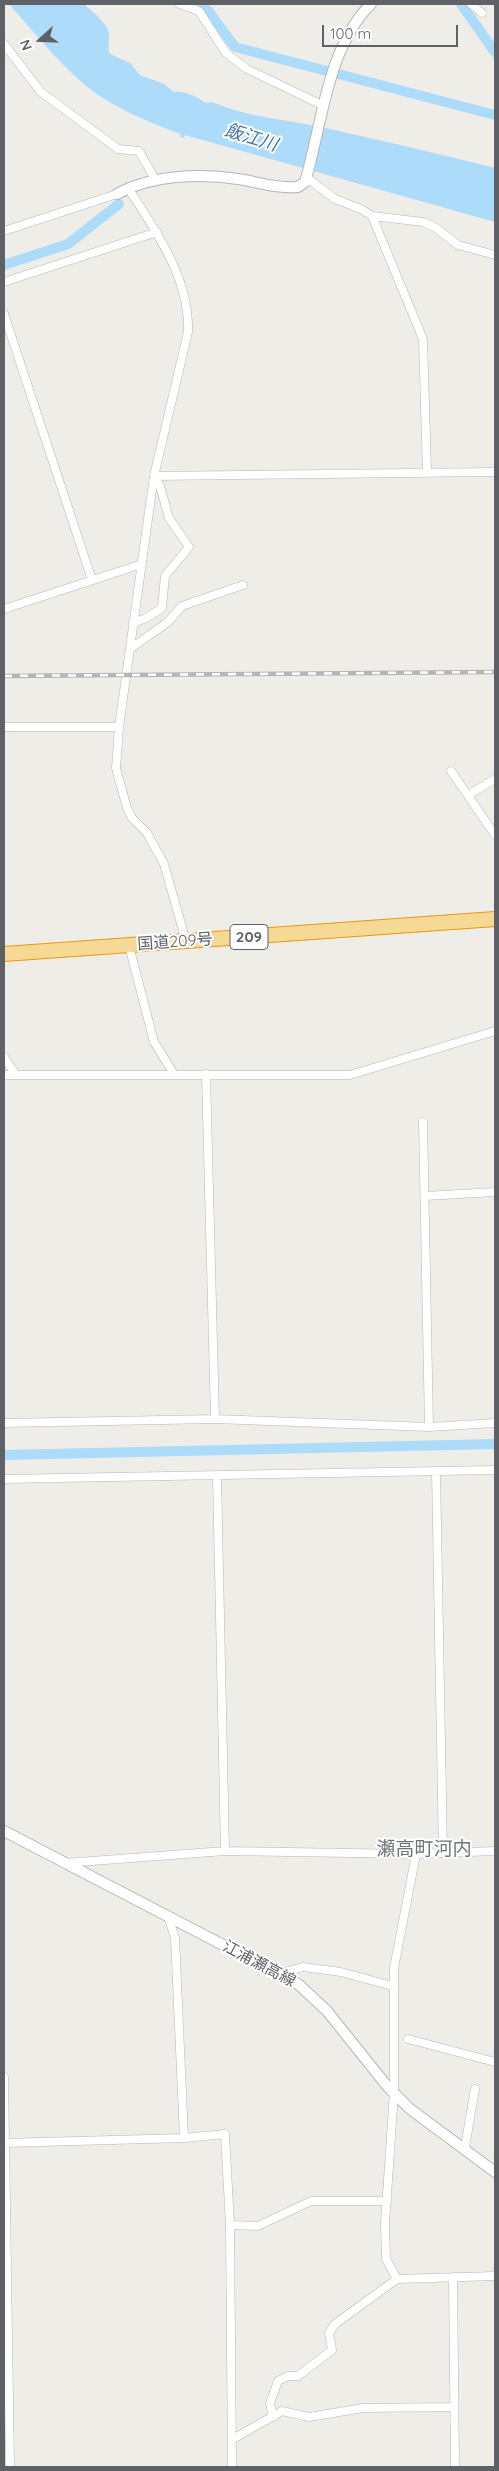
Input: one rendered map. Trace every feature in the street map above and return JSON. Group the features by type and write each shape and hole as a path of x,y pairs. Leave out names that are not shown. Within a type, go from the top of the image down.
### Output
{"highway":[{"name":"国道209号","path":"4,954 495,920"}],"main road":[{"path":"117,194 128,188 156,181 224,177 291,188 298,187 305,182 335,63 356,21 371,4"},
{"name":"江浦瀬高線","path":"4,1832 298,1984 327,2011 394,2093 410,2109 465,2147 495,2172"}],"street":[{"path":"179,4 199,12 226,53 247,69 324,110"},
{"path":"471,4 482,13"},
{"path":"4,44 41,92 118,149 139,151 156,181"},
{"path":"306,177 335,199 361,209 372,216 423,222 436,228 458,245 495,255"},
{"path":"128,188 157,232 179,279 188,318 188,332 154,476 119,727 116,768 127,808 132,818 147,833 164,864 186,941"},
{"path":"4,231 117,194"},
{"path":"372,216 423,340 427,473"},
{"path":"4,282 157,232"},
{"path":"4,314 92,580"},
{"path":"154,476 495,472"},
{"path":"133,623 146,618 162,608 165,576 189,547 180,531 169,518 160,486 154,476"},
{"path":"4,609 142,564"},
{"path":"130,649 168,622 182,606 243,585"},
{"path":"4,728 119,727"},
{"path":"451,771 495,835"},
{"path":"468,795 495,779"},
{"path":"129,946 154,1042 174,1074"},
{"path":"4,1075 350,1075 495,1031"},
{"path":"4,1057 16,1075"},
{"path":"206,1074 215,1419"},
{"path":"423,1122 430,1427"},
{"path":"425,1196 495,1192"},
{"path":"4,1423 215,1419 430,1427 495,1423"},
{"path":"4,1479 495,1470"},
{"path":"436,1472 443,1853"},
{"path":"217,1476 225,1851"},
{"path":"65,1863 225,1851 416,1854 495,1851"},
{"path":"397,2280 386,2259 387,2201 394,2093 394,1968 416,1854"},
{"path":"168,1916 175,1938 184,2138"},
{"path":"278,1974 303,1967 341,1972 392,1986 394,1984"},
{"path":"408,2039 495,2062"},
{"path":"4,2077 10,2467"},
{"path":"465,2147 474,2089"},
{"path":"5,2143 184,2138 225,2134 230,2225 232,2467"},
{"path":"230,2225 258,2226 311,2200 387,2201"},
{"path":"273,2417 270,2403 278,2381 288,2376 298,2376 332,2350 329,2333 335,2324 397,2280 495,2276"},
{"path":"453,2277 455,2467"},
{"path":"232,2439 282,2411 309,2417 363,2408 454,2407"}],"water":[{"name":"飯江川","path":"9,4 84,4 106,26 110,54 130,63 140,75 164,84 174,92 187,93 206,103 212,102 250,114 316,126 495,168 495,222 185,135 184,138 180,137 181,134 107,101 85,85 55,56"}],"waterway":[{"path":"203,4 235,47 495,115"},
{"path":"461,4 495,52"},
{"path":"4,265 68,244 119,204"},
{"path":"4,1455 495,1444"}],"railway":[{"path":"4,676 495,672"}],"district":[{"name":"瀬高町河内","path":"424,1849"}]}
